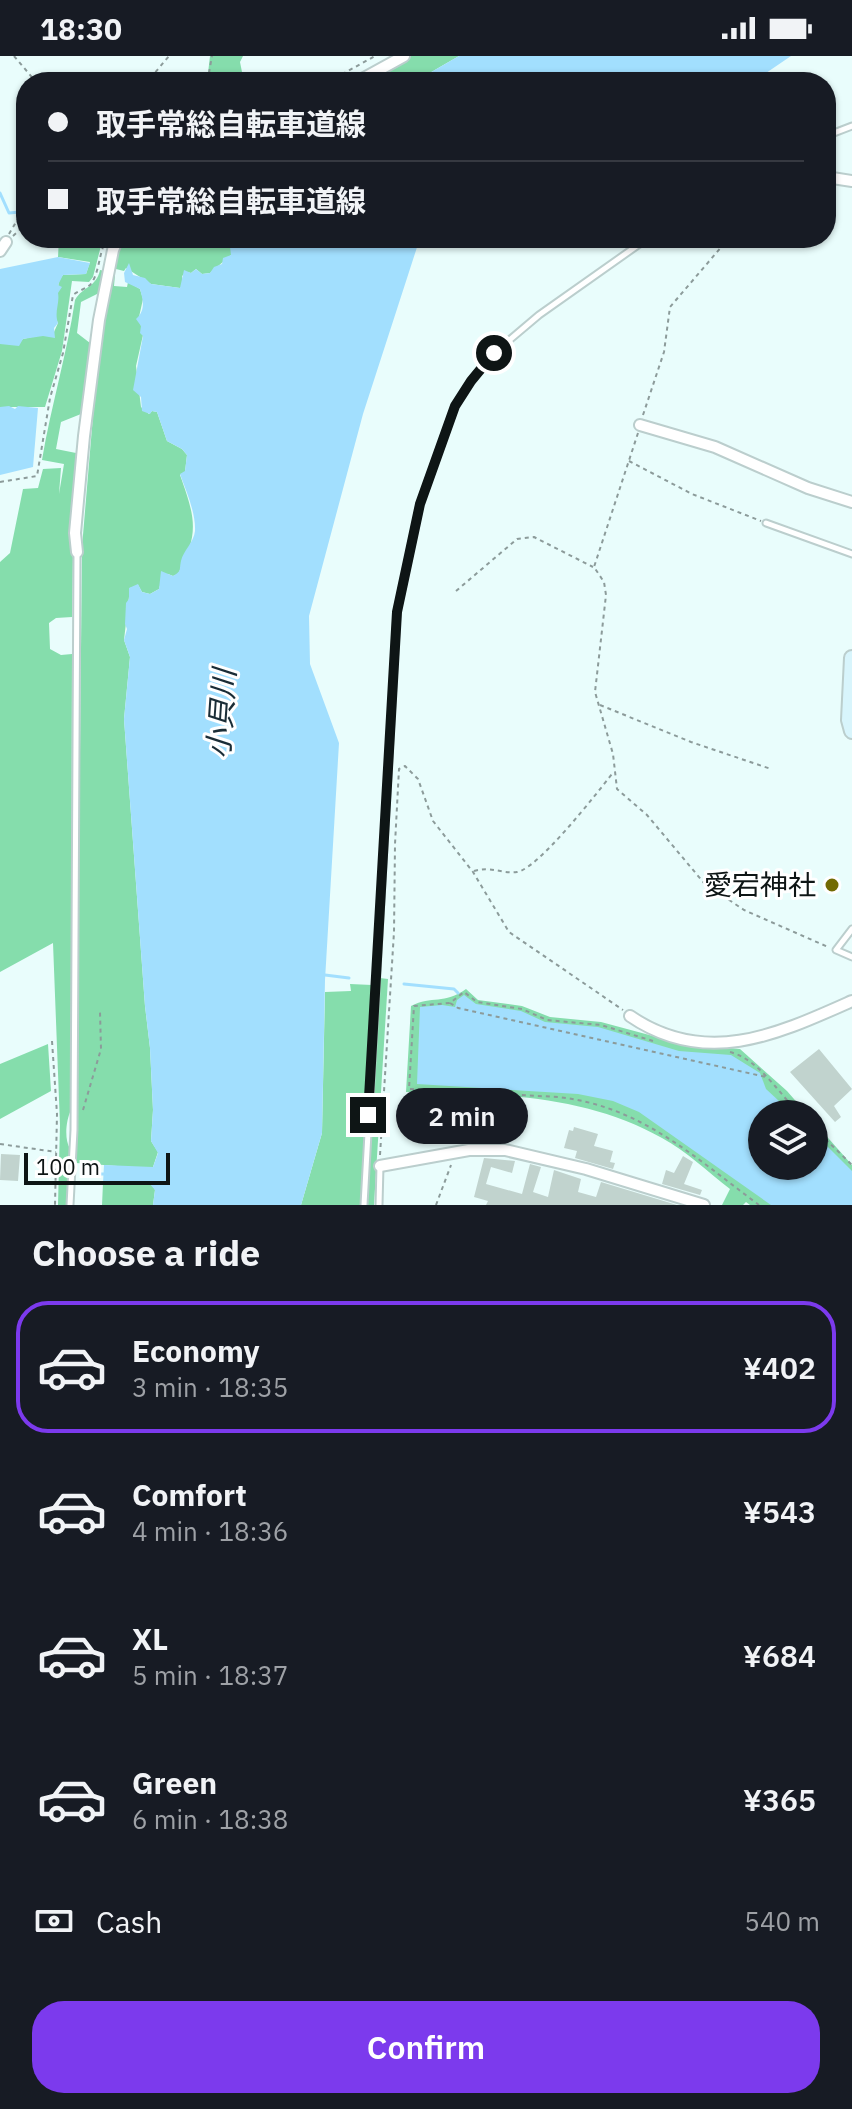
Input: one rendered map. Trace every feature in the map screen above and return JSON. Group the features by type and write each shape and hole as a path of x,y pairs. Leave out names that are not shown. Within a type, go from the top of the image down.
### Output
{"main road":[{"path":"852,658 849,720 852,731"}],"street":[{"path":"375,72 404,56"},
{"path":"77,552 75,533 83,450 99,320 114,248"},
{"path":"640,425 715,447 808,488 852,502"},
{"path":"630,1016 669,1036 686,1040 749,1041 802,1023 852,1001"},
{"path":"380,1166 489,1149 542,1158 704,1205"}],"lane":[{"path":"364,1205 397,612 420,504 455,406 494,353 539,315 634,248"},
{"path":"766,523 852,554"},
{"path":"70,1205 74,1130 77,552"},
{"path":"852,929 836,950 852,957"},
{"path":"378,1205 380,1166"}],"path":[{"path":"14,56 28,72"},
{"path":"156,72 169,56"},
{"path":"346,72 375,56"},
{"path":"3,246 16,223"},
{"path":"0,482 37,476 50,398 63,353 73,295 88,287 94,279 103,248"},
{"path":"594,567 664,352 670,307 720,248"},
{"path":"629,461 692,494 766,523"},
{"path":"456,591 517,539 526,536 534,537 594,567 604,582 606,595 595,692 613,754 617,789 647,815 704,883 744,910 836,950"},
{"path":"598,704 691,742 771,769"},
{"path":"380,1166 394,932 399,769 405,766 413,771 433,821 473,872 509,932 630,1016"},
{"path":"473,872 487,867 518,872 531,866 576,819 614,772"},
{"path":"664,1045 601,1025 547,1020 522,1009 477,1002 464,992 450,1003 414,1006 409,1089 558,1097 614,1108 675,1142 759,1205"},
{"path":"450,1003 458,1008 767,1078"},
{"path":"74,1130 82,1114 101,1049 100,1012"},
{"path":"52,1041 57,1152 55,1205"},
{"path":"720,1052 734,1053 767,1078 787,1100"},
{"path":"828,1142 852,1165"},
{"path":"0,1144 57,1152"},
{"path":"436,1205 456,1152"}],"green space":[{"path":"210,56 243,56 240,62 242,72 208,72"},
{"path":"409,56 459,56 431,72 380,72"},
{"path":"58,248 100,248 89,282 72,281 62,351 45,407 0,407 0,344 17,344 23,339 54,332 58,323 55,317 59,279 63,275 86,274 90,262 58,257"},
{"path":"119,248 231,248 231,255 210,273 202,274 196,269 187,272 182,276 183,285 180,288 151,284 126,268 124,271 112,268"},
{"path":"100,270 105,271 101,292 81,302 77,333 90,343 81,414 61,422 56,449 76,453 70,547 73,554 72,617 56,618 49,623 50,649 61,655 72,654 71,1110 66,1130 70,1149 67,1205 58,1205 60,1125 53,943 0,972 0,562 10,553 23,489 38,488 43,469 61,468 59,494 64,464 42,460 75,300 96,280"},
{"path":"111,274 115,275 114,286 127,287 128,282 140,289 143,299 139,317 143,335 136,366 141,407 149,414 157,412 167,441 187,455 185,472 180,475 193,525 190,547 178,574 168,574 162,578 159,589 150,594 142,592 138,585 130,588 124,640 130,657 124,719 150,1048 151,1141 158,1152 153,1167 145,1168 76,1163 82,547 93,416"},
{"path":"380,978 388,979 374,1205 367,1205"},
{"path":"350,984 372,985 361,1205 301,1205 322,1133 325,992 351,991"},
{"path":"466,989 478,1000 522,1006 550,1017 601,1022 679,1043 740,1049 795,1100 748,1100 748,1180 828,1180 828,1138 852,1165 852,1205 750,1205 746,1202 743,1205 722,1205 730,1189 688,1155 632,1123 602,1112 505,1095 406,1092 411,1006 458,994"},
{"path":"48,1044 51,1091 0,1119 0,1064"},
{"path":"103,1183 153,1185 153,1205 102,1205"}],"water":[{"path":"459,56 791,56 768,72 431,72"},
{"name":"小貝川","path":"230,248 417,248 363,414 309,616 310,664 339,743 325,980 322,1133 301,1205 153,1205 155,1190 149,1183 103,1183 104,1165 153,1167 158,1153 151,1141 150,1048 124,719 130,657 124,640 127,629 126,603 129,588 138,584 142,592 150,594 159,589 161,571 173,576 178,573 182,557 194,535 195,524 180,474 185,471 187,455 167,441 157,412 150,414 142,411 141,397 133,390 143,336 136,319 143,301 140,289 125,282 124,273 129,263 133,275 145,278 151,284 180,288 184,270 210,273 222,264 223,258 231,255"},
{"path":"58,257 90,263 86,274 63,275 58,285 62,287 58,293 55,338 23,339 19,346 0,344 0,269"},
{"path":"18,406 38,408 33,467 0,475 0,407 15,409"},
{"path":"464,995 476,1004 521,1011 545,1022 598,1027 679,1051 731,1055 760,1073 766,1089 778,1100 748,1100 748,1180 828,1180 828,1147 852,1171 852,1205 771,1205 639,1112 613,1101 578,1094 417,1084 420,1007 455,1007 457,1000"}],"building":[{"path":"819,1049 852,1089 834,1106 841,1117 835,1122 828,1114 828,1100 815,1100 790,1072"},
{"path":"574,1127 598,1134 594,1146 613,1151 610,1162 615,1163 613,1169 575,1158 577,1151 564,1148 569,1130 573,1131"},
{"path":"1,1154 20,1155 18,1181 0,1180"},
{"path":"683,1156 693,1162 684,1184 702,1190 700,1195 662,1184 666,1170 674,1173"},
{"path":"484,1158 515,1161 512,1173 491,1167 486,1184 522,1194 530,1164 541,1167 533,1192 548,1197 554,1170 581,1179 578,1192 596,1197 601,1182 677,1205 486,1205 488,1201 474,1197"}],"waterway":[{"path":"0,193 9,213 16,212"},
{"path":"325,975 349,978"},
{"path":"404,984 454,989 458,993"},
{"path":"87,1174 107,1174"}],"place":[{"name":"愛宕神社","path":"832,885"}],"route":[{"path":"368,1115 397,612 420,504 455,406 494,353"}]}
